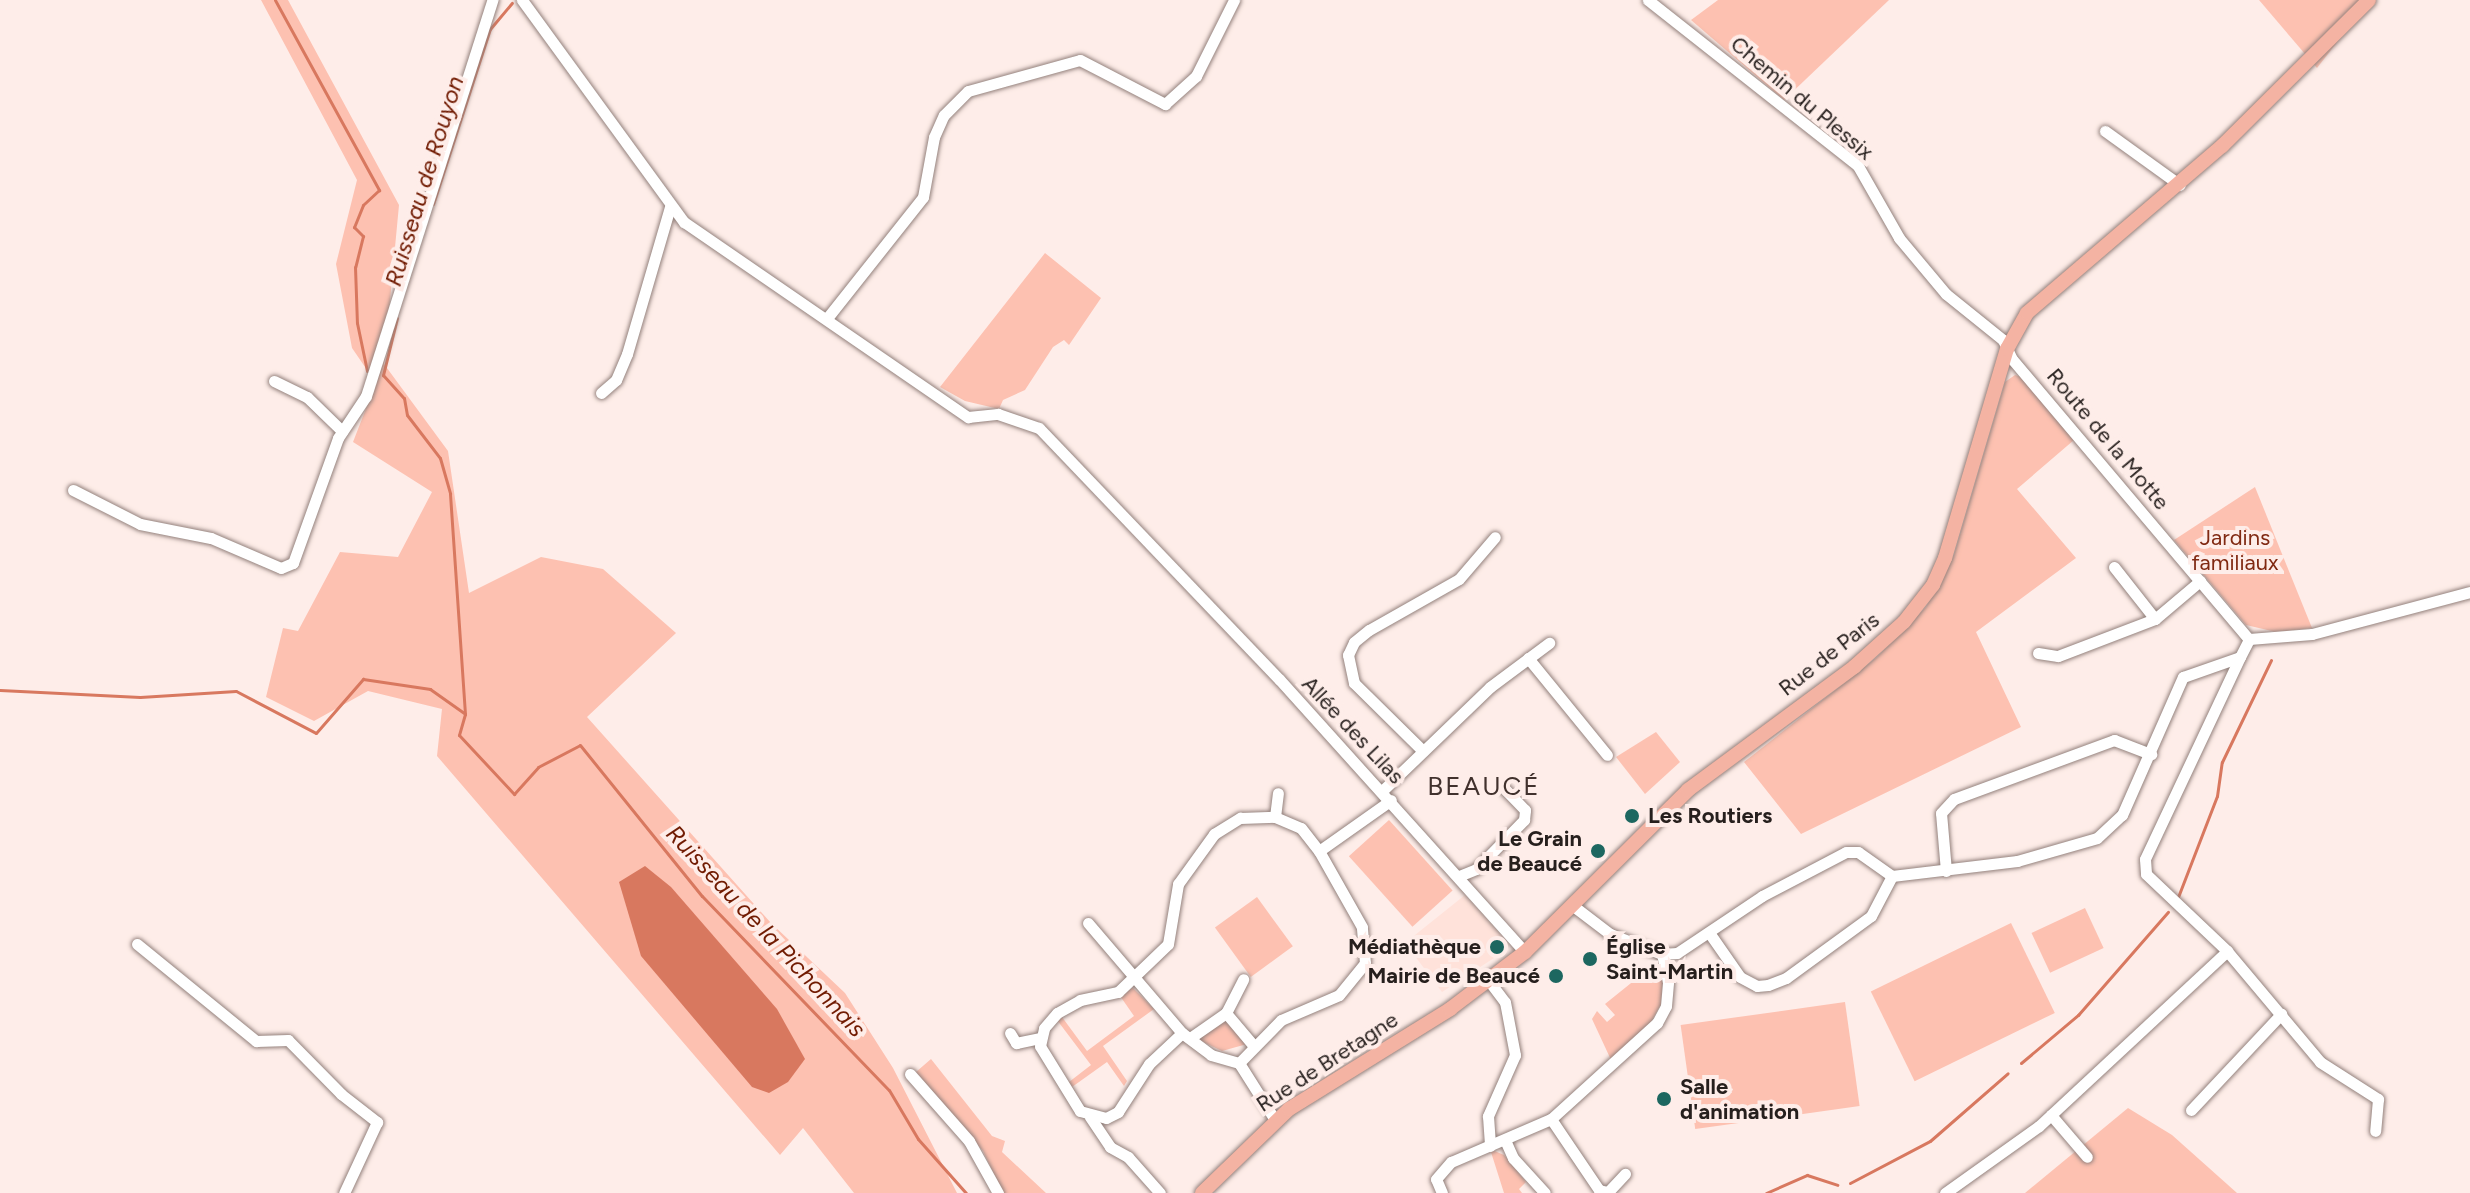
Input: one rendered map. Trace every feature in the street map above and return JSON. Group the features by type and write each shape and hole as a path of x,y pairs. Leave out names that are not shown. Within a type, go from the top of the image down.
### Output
{"main road":[{"name":"Rue de Paris","path":"1525,952 1688,790 1854,667 1921,603 1945,558 2007,349 2042,296 2180,185 2369,0"},
{"name":"Rue de Bretagne","path":"1202,1193 1275,1120 1489,981 1525,952"}],"street":[{"path":"73,490 140,524 198,534 285,568 300,548 342,431 362,407 371,384 492,0"},
{"name":"Allée des Lilas","path":"522,0 670,207 684,222 828,317 968,417 998,414 1039,428 1279,679 1525,952"},
{"path":"828,317 923,197 934,137 944,115 968,91 1080,60 1165,104 1196,76 1234,0"},
{"name":"Chemin du Plessix","path":"1648,0 1858,166 1899,238 1946,294 2003,340 2007,349"},
{"path":"2105,131 2180,185"},
{"path":"601,393 616,380 627,354 670,207"},
{"name":"Route de la Motte","path":"2007,349 2249,639"},
{"path":"274,381 307,397 342,431"},
{"path":"1423,751 1354,683 1348,655 1354,642 1369,630 1459,579 1495,537"},
{"path":"2114,567 2155,619"},
{"path":"2038,653 2058,656 2155,619 2200,581"},
{"path":"2375,1131 2378,1099 2333,1073 2227,951 2159,890 2146,874 2145,859 2249,639 2312,634 2470,592"},
{"path":"1319,851 1386,796 1423,751 1549,643"},
{"path":"1572,905 1610,934 1662,954 1690,948 1762,896 1846,852 1858,852 1892,876 2017,861 2097,838 2122,815 2183,677 2240,657"},
{"path":"1528,658 1607,755"},
{"path":"1946,871 1941,813 1954,799 2114,740 2151,754"},
{"path":"1459,876 1476,869 1524,820 1525,810 1504,788"},
{"path":"1275,817 1278,793"},
{"path":"1010,1033 1016,1043 1040,1038 1066,1007 1118,992 1135,979 1168,944 1178,884 1194,857 1214,834 1240,818 1275,817 1301,828 1319,851 1362,927 1365,963 1339,995 1303,1007 1253,1045 1239,1063"},
{"path":"1710,934 1732,970 1757,986 1786,978 1871,916 1892,876"},
{"path":"1088,923 1186,1036 1211,1055 1239,1063 1275,1120"},
{"path":"137,944 256,1041 288,1040 341,1094 377,1122 343,1193"},
{"path":"1945,1193 2051,1115 2227,951"},
{"path":"1442,1193 1436,1179 1441,1170 1551,1119 1657,1023 1666,1006 1668,982 1662,954"},
{"path":"1090,1117 1118,1112 1149,1064 1186,1036 1226,1013 1243,979"},
{"path":"1489,981 1505,1002 1515,1055 1488,1116 1490,1146"},
{"path":"1226,1013 1253,1045"},
{"path":"2191,1110 2281,1014"},
{"path":"1040,1038 1042,1055 1080,1111 1090,1117 1110,1147 1128,1157 1160,1193"},
{"path":"910,1074 969,1141 998,1193"},
{"path":"2051,1115 2087,1157"},
{"path":"1551,1119 1599,1190 1608,1192 1625,1174"},
{"path":"1505,1140 1513,1158 1545,1193"}],"shaded area":[{"path":"645,866 671,887 777,1009 805,1059 788,1082 769,1093 752,1087 641,956 619,882"},
{"path":"1465,895 1503,937 1486,948 1494,958 1442,992 1405,943"}],"green space":[{"path":"261,0 288,0 399,205 384,364 448,451 469,593 541,557 603,569 676,633 587,717 771,923 845,993 893,1068 957,1193 854,1193 803,1128 780,1155 437,756 442,709 368,691 314,721 266,697 283,628 298,631 340,552 398,557 432,492 353,442 376,383 352,348 336,264 357,180"},
{"path":"1718,0 1889,0 1784,100 1691,20"},
{"path":"2259,0 2370,0 2317,68"},
{"path":"1045,253 1101,298 1069,345 1064,340 1053,347 1025,390 1003,400 999,409 965,401 940,387"},
{"path":"2015,375 2024,378 2074,440 2017,489 2076,558 1976,632 2021,727 1801,834 1744,762 1876,658 1926,607 1954,555 2005,382"},
{"name":"Jardins familiaux","path":"2255,487 2312,628 2276,632 2246,625 2174,540"},
{"path":"1656,732 1680,762 1645,794 1616,757"},
{"path":"1389,820 1453,891 1412,927 1349,856"},
{"path":"1257,897 1293,946 1251,977 1215,928"},
{"path":"2085,908 2104,948 2050,973 2032,933"},
{"path":"2011,923 2055,1013 1915,1081 1871,991"},
{"path":"1651,967 1663,979 1661,1004 1650,1024 1612,1062 1592,1019 1597,1011 1607,1022 1615,1015 1605,1004"},
{"path":"1133,988 1154,1009 1103,1046 1127,1081 1124,1086 1107,1062 1072,1087 1069,1082 1091,1065 1057,1020 1062,1017 1087,1051 1134,1016 1118,993"},
{"path":"1845,1002 1860,1106 1695,1129 1681,1025"},
{"path":"1224,1017 1247,1044 1222,1051 1199,1040"},
{"path":"931,1059 992,1136 1005,1141 1002,1152 1046,1193 1003,1193 983,1151 916,1072"},
{"path":"2128,1108 2172,1135 2237,1193 2025,1193"},
{"path":"1490,1149 1504,1155 1526,1182 1519,1189 1522,1193 1504,1193"}],"waterway":[{"name":"Ruisseau de la Pichonnais","path":"275,0 379,190 363,205 354,227 363,236 355,267 357,323 367,371"},
{"name":"Ruisseau de Rouyon","path":"433,204 490,29 512,3"},
{"name":"Ruisseau de la Pichonnais","path":"397,318 383,375 404,398 407,415 440,458 450,494 465,714 459,735 514,794 538,767 580,745 702,896 889,1090 918,1139 966,1193"},
{"path":"2178,897 2217,796 2222,762 2271,660"},
{"path":"0,690 140,697 236,691 316,733 363,679 430,689 464,713"},
{"path":"2021,1063 2078,1015 2168,912"},
{"path":"1850,1183 1930,1141 2008,1073"},
{"path":"1766,1193 1807,1175 1837,1185"}],"place":[{"name":"Les Routiers","path":"1632,816"},
{"name":"Le Grain de Beaucé","path":"1598,851"},
{"name":"Médiathèque","path":"1497,947"},
{"name":"Église Saint-Martin","path":"1590,959"},
{"name":"Mairie de Beaucé","path":"1556,976"},
{"name":"Salle d'animation","path":"1664,1099"}],"district":[{"name":"BEAUCÉ","path":"1484,787"}]}
